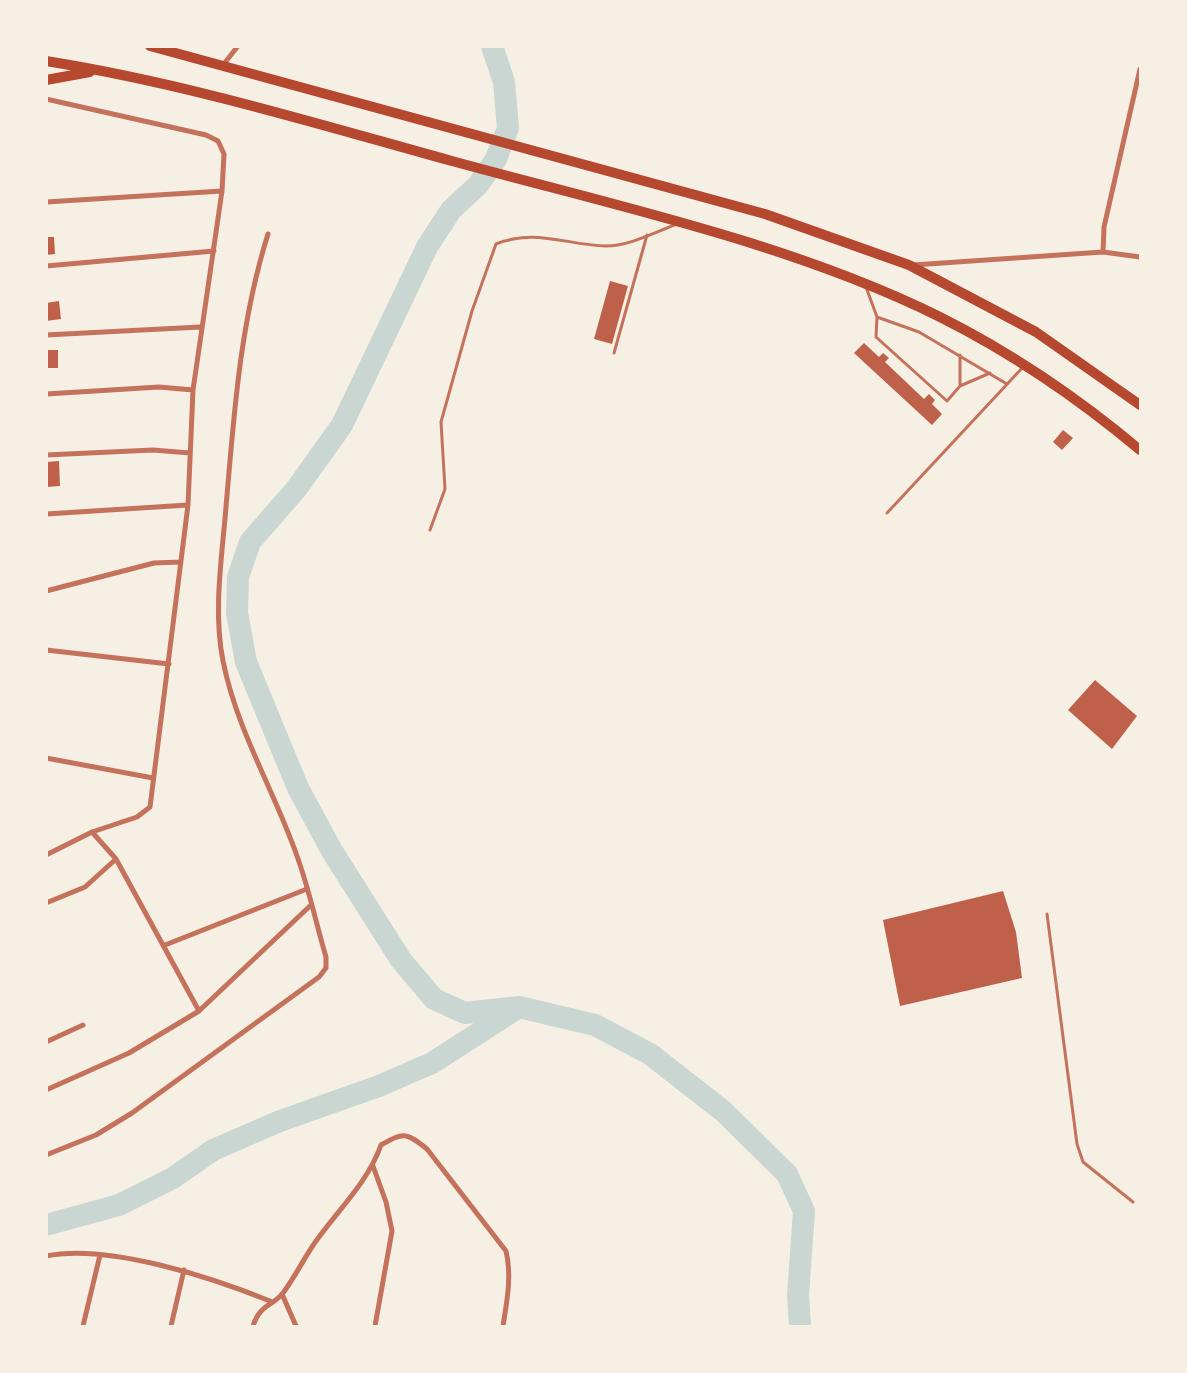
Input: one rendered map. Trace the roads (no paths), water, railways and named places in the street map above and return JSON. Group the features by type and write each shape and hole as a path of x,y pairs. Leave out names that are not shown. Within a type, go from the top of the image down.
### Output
{"highway":[{"path":"150,46 549,153 765,214 909,265 1036,332 1140,405"},
{"path":"46,61 107,71 244,104 679,224 783,256 865,286 939,317 1025,365 1101,417 1140,450"},
{"path":"46,80 61,75 107,71"}],"street":[{"path":"223,64 238,46"},
{"path":"1102,252 1105,218 1140,69"},
{"path":"46,99 212,137 218,141 224,154 222,191 214,251 200,327 193,390 188,505 150,807 137,817 92,832 46,855"},
{"path":"46,202 222,191"},
{"path":"46,1155 96,1135 132,1113 319,977 326,968 326,957 297,855 252,753 236,708 223,660 220,618 235,400 245,322 268,234"},
{"path":"46,266 214,251"},
{"path":"909,265 1102,252 1140,257"},
{"path":"46,335 200,327"},
{"path":"46,394 159,387 193,390"},
{"path":"46,455 153,450 190,453"},
{"path":"46,514 188,505"},
{"path":"46,591 154,563 180,562"},
{"path":"46,650 169,664"},
{"path":"46,758 153,778"},
{"path":"92,832 116,859 199,1011"},
{"path":"46,903 85,887 116,859"},
{"path":"165,945 307,889"},
{"path":"46,1090 129,1053 199,1011 311,905"},
{"path":"46,1042 83,1025"},
{"path":"253,1326 256,1317 270,1301 282,1294 314,1244 373,1166 381,1145 399,1135 411,1136 427,1149 506,1251 510,1267 510,1287 503,1326"},
{"path":"373,1166 386,1202 392,1231 375,1326"},
{"path":"46,1256 100,1255 184,1270 214,1278 270,1301"},
{"path":"83,1326 100,1255"},
{"path":"171,1326 184,1270"},
{"path":"282,1294 296,1326"}],"lane":[{"path":"430,530 445,489 441,422 471,311 496,244 514,237 531,236 608,246 679,224"},
{"path":"614,353 646,235"},
{"path":"865,286 877,317 876,337 947,401 960,386 990,373"},
{"path":"877,317 919,332 1007,384"},
{"path":"960,355 960,386"},
{"path":"887,513 1025,365"},
{"path":"1047,914 1077,1144 1083,1162 1133,1202"}],"waterway":[{"path":"492,46 504,82 508,128 496,159 478,185 451,210 427,247 342,425 297,488 250,542 238,577 237,613 246,662 298,788 332,851 401,960 434,999 465,1013 519,1007 595,1025 650,1054 723,1111 787,1174 804,1211 798,1295 800,1326"},
{"path":"46,1225 119,1205 173,1178 213,1150 280,1121 379,1086 432,1063 516,1009"}]}
